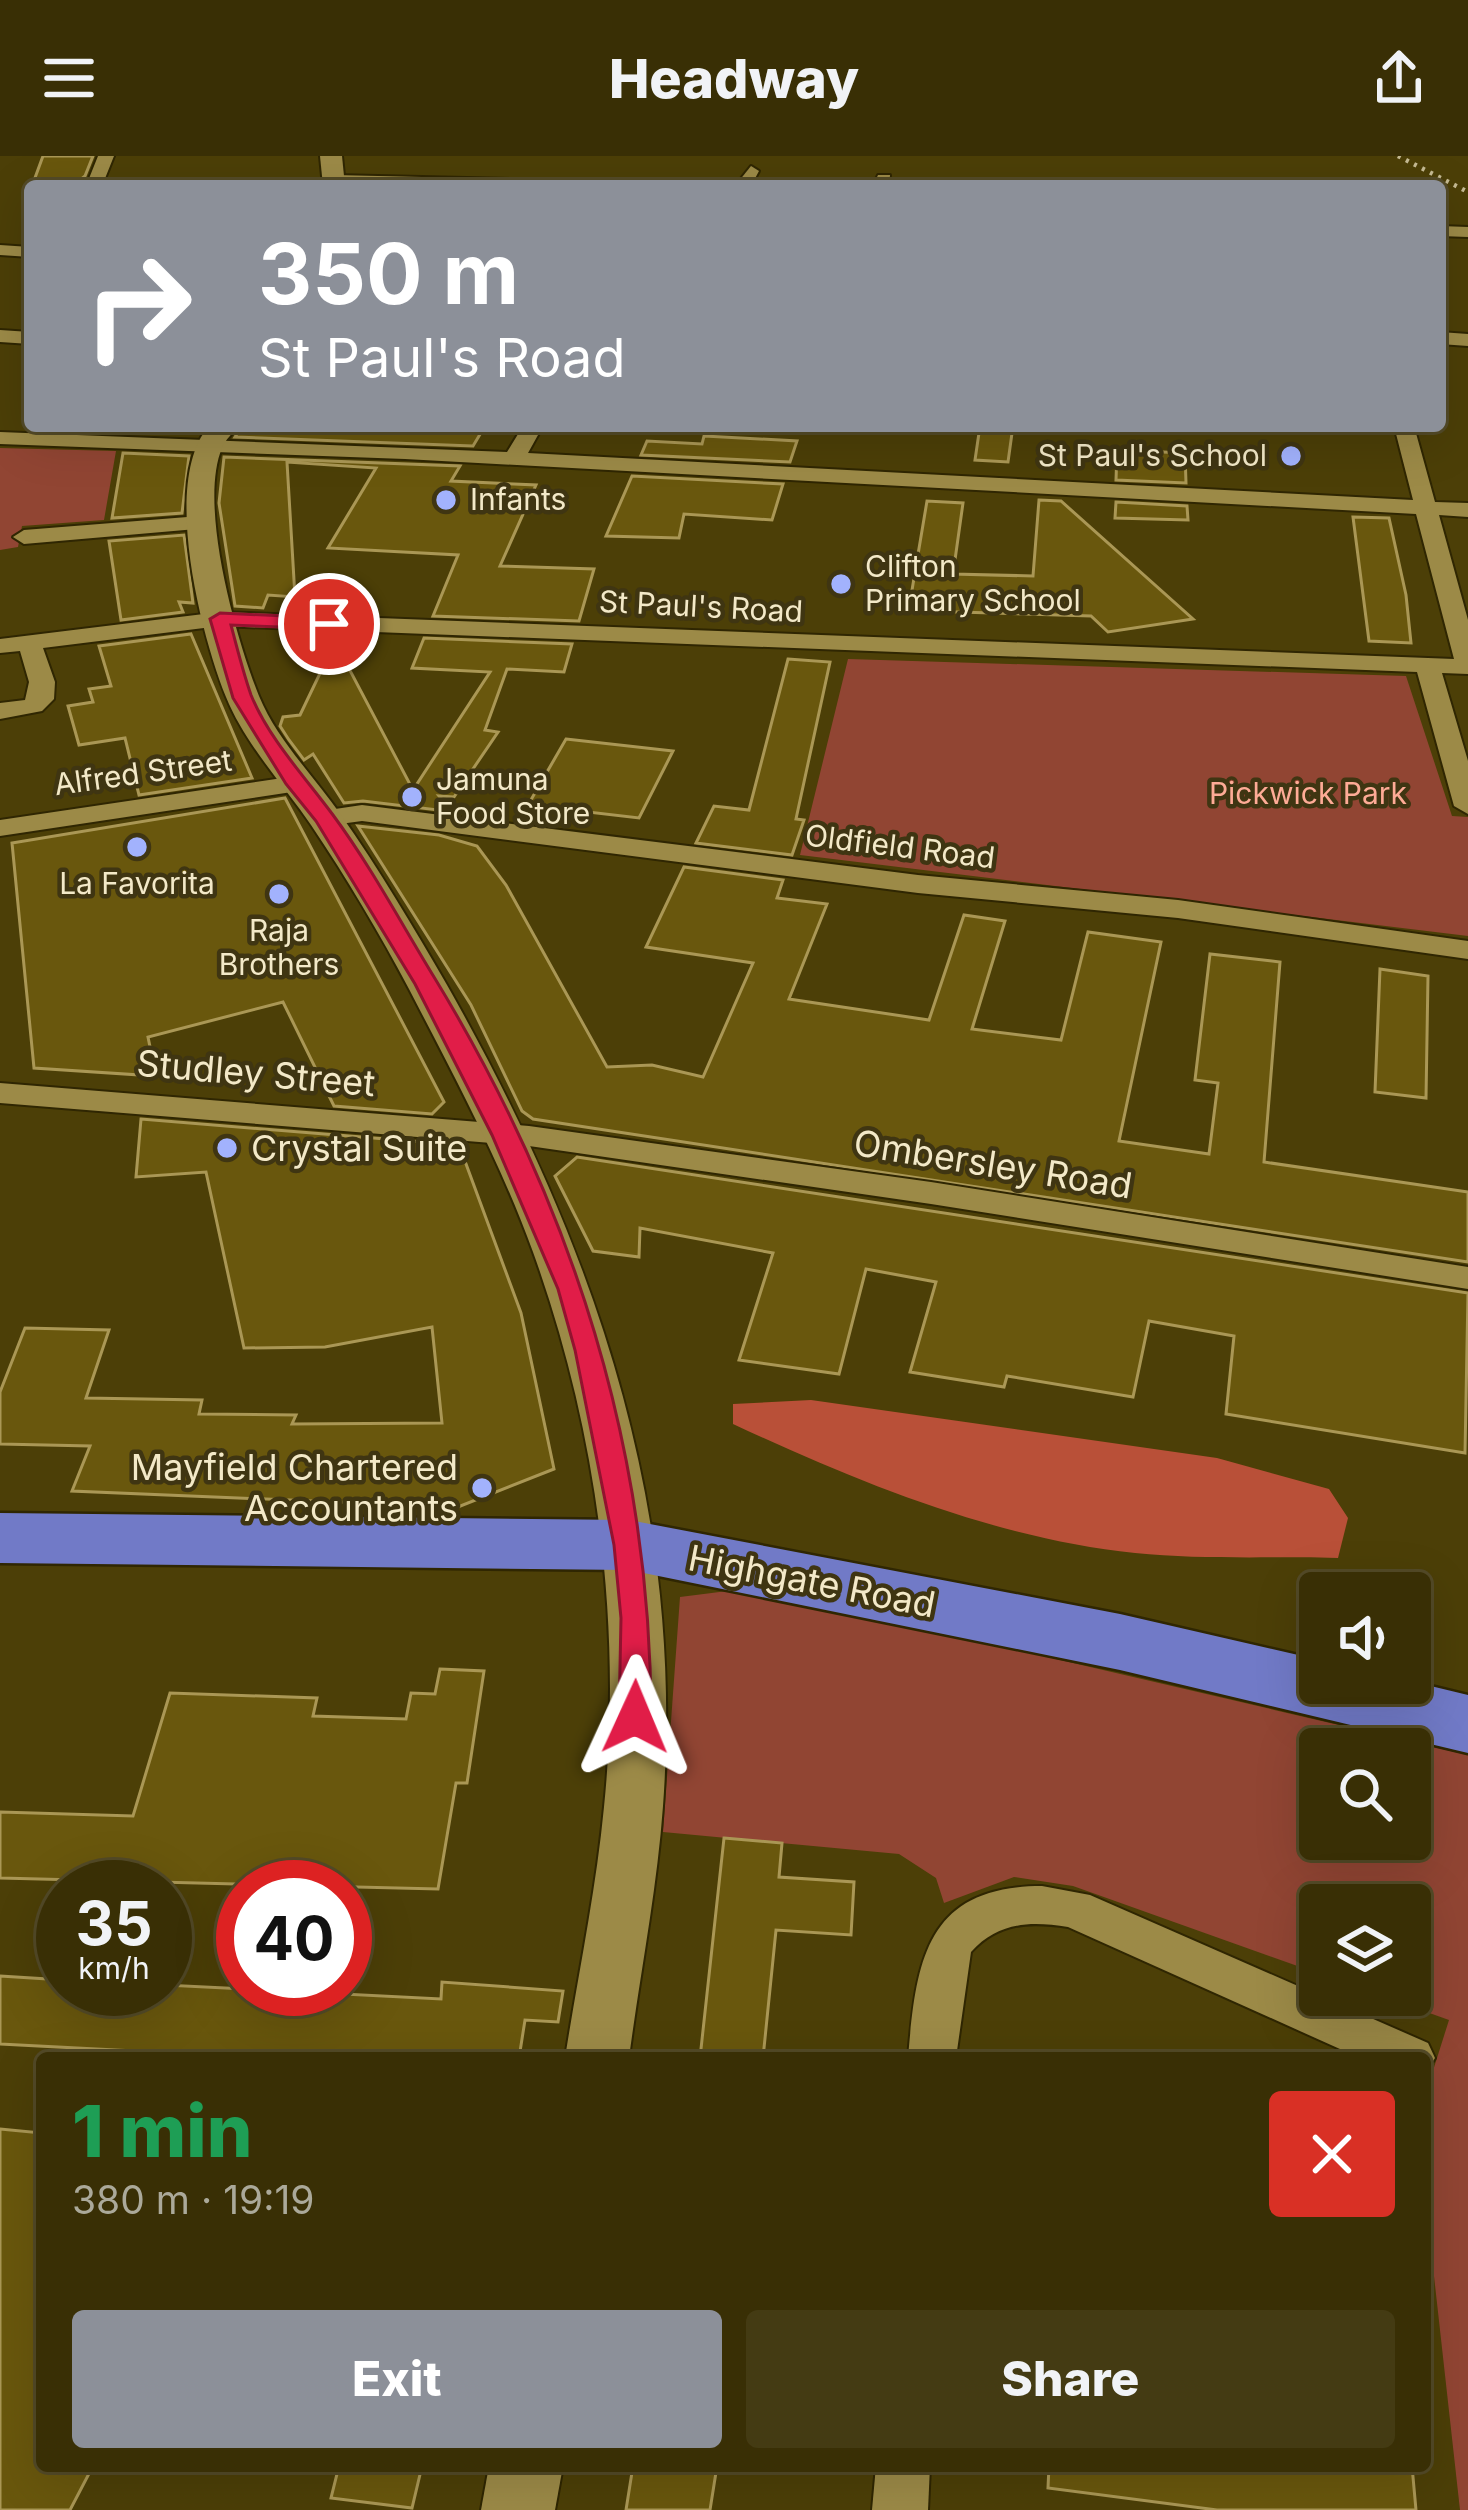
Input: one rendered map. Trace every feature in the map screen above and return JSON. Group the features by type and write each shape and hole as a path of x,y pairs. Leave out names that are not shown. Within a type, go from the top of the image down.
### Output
{"highway":[{"name":"Highgate Road","path":"0,1538 629,1545 1120,1642 1468,1724"}],"street":[{"path":"610,180 618,166"},
{"path":"333,174 465,180"},
{"path":"514,459 529,432"},
{"path":"1406,432 1468,666"},
{"path":"217,435 198,493 200,523 243,698 426,984 504,1135 572,1289 589,1350 629,1545 636,1618 634,1805 598,2052"},
{"path":"0,438 217,435 514,459 1468,510"},
{"path":"24,537 200,523"},
{"name":"St Paul's Road","path":"0,646 220,619 1468,666"},
{"path":"28,642 42,682 41,699 33,706"},
{"path":"1426,665 1468,807 1438,808"},
{"path":"0,710 33,706 59,718"},
{"name":"Alfred Street","path":"0,827 310,801"},
{"name":"Oldfield Road","path":"310,801 362,813 918,884 1178,909 1468,950"},
{"name":"Studley Street","path":"0,1093 504,1135"},
{"name":"Ombersley Road","path":"504,1135 931,1193 1468,1278"},
{"path":"933,2052 953,1940 981,1916 1042,1903 1074,1909 1397,2052"},
{"path":"518,2510 525,2472"},
{"path":"900,2510 903,2472"}],"green space":[{"path":"0,448 116,451 104,520 22,526 18,547 0,550"},
{"name":"Pickwick Park","path":"848,659 1406,676 1452,816 1468,817 1468,936 800,855"},
{"path":"751,1588 1352,1728 1299,1728 1299,1860 1431,1860 1431,1746 1468,1755 1468,2510 1460,2510 1431,2249 1431,2077 1449,2020 1431,2014 1431,1884 1299,1884 1299,1967 1073,1886 1014,1877 944,1903 936,1878 899,1854 663,1832 680,1597"}],"shaded area":[{"path":"811,1400 1217,1458 1329,1489 1348,1518 1338,1558 1160,1555 1031,1535 879,1487 733,1424 733,1404"}],"building":[{"path":"43,156 93,156 80,180 34,180"},
{"path":"238,432 481,432 473,446 235,437"},
{"path":"979,432 1012,432 1008,462 975,460"},
{"path":"704,436 797,441 790,462 641,455 647,441 702,444"},
{"path":"1117,450 1185,453 1186,483 1116,480"},
{"path":"123,453 189,456 182,513 112,518"},
{"path":"224,457 460,466 451,481 536,485 500,566 594,569 579,621 433,616 458,555 328,548 376,468 287,462 295,597 268,595 263,608 235,606 219,503"},
{"path":"632,476 783,484 772,520 684,514 679,538 606,536"},
{"path":"1039,500 1061,501 1193,619 1108,632 1091,616 924,611 923,602 910,602 927,501 963,503 953,574 1033,576"},
{"path":"1116,502 1187,506 1188,520 1115,518"},
{"path":"1353,517 1389,518 1411,643 1369,641"},
{"path":"184,535 193,603 179,602 183,612 121,620 109,541"},
{"path":"191,634 252,778 139,795 125,738 79,745 68,706 93,702 89,689 111,686 99,646"},
{"path":"424,638 572,644 564,672 507,669 485,730 498,732 454,797 439,796 446,811 344,803 313,754 304,760 289,740 280,726 283,717 300,715 335,642 413,790 490,672 412,668"},
{"path":"788,659 830,662 796,819 804,820 792,855 696,843 714,806 749,810"},
{"path":"566,739 673,751 639,818 528,805"},
{"path":"285,798 444,1102 432,1114 334,1106 283,1002 148,1037 156,1076 34,1068 12,843"},
{"path":"358,826 439,835 477,846 506,885 607,1067 652,1065 703,1077 753,963 646,947 684,867 783,880 777,898 827,904 789,999 929,1020 964,915 1005,921 972,1029 1061,1040 1088,932 1161,942 1119,1141 1209,1154 1218,1083 1195,1080 1210,954 1280,962 1264,1162 1468,1192 1468,1262 533,1119 522,1111 471,1005"},
{"path":"1380,969 1428,976 1426,1098 1375,1092"},
{"path":"141,1119 459,1145 521,1313 554,1469 458,1507 72,1491 90,1446 0,1444 0,1392 25,1328 109,1330 86,1398 202,1400 199,1414 296,1415 292,1424 442,1423 432,1327 325,1347 244,1348 206,1172 136,1177"},
{"path":"577,1157 1468,1293 1465,1453 1226,1414 1234,1336 1149,1321 1133,1397 1007,1376 1004,1387 910,1372 936,1282 866,1269 839,1374 739,1360 773,1253 640,1228 639,1257 593,1251 555,1176"},
{"path":"440,1669 484,1671 467,1783 456,1783 438,1889 372,1887 372,1860 216,1860 216,1883 192,1883 192,1860 36,1860 36,1879 0,1878 0,1812 133,1816 170,1693 317,1698 313,1716 406,1719 411,1693 435,1694"},
{"path":"724,1838 782,1843 779,1877 854,1882 851,1935 776,1930 764,2052 701,2052"},
{"path":"0,1976 36,1978 36,2016 192,2016 192,1986 216,1988 216,2016 372,2016 372,1996 441,1999 442,1982 563,1991 558,2022 525,2020 520,2052 153,2052 0,2044"},
{"path":"0,2129 36,2132 36,2472 90,2472 70,2510 0,2510"},
{"path":"338,2472 421,2472 412,2508 331,2498"},
{"path":"632,2472 716,2472 710,2510 626,2510"},
{"path":"1049,2472 1413,2472 1416,2510 1217,2510 1048,2488"}],"railway":[{"path":"1398,156 1445,180"},
{"path":"1446,181 1468,192"}],"place":[{"name":"St Paul's School","path":"1291,456"},
{"name":"Infants","path":"446,500"},
{"name":"Clifton Primary School","path":"841,584"},
{"name":"Jamuna Food Store","path":"412,797"},
{"name":"La Favorita","path":"137,847"},
{"name":"Raja Brothers","path":"279,894"},
{"name":"Crystal Suite","path":"227,1148"},
{"name":"Mayfield Chartered Accountants","path":"482,1488"}],"route":[{"path":"329,624 220,619 243,698 296,784 325,818 426,984 504,1135 572,1289 629,1545 636,1618 635,1717"}]}
